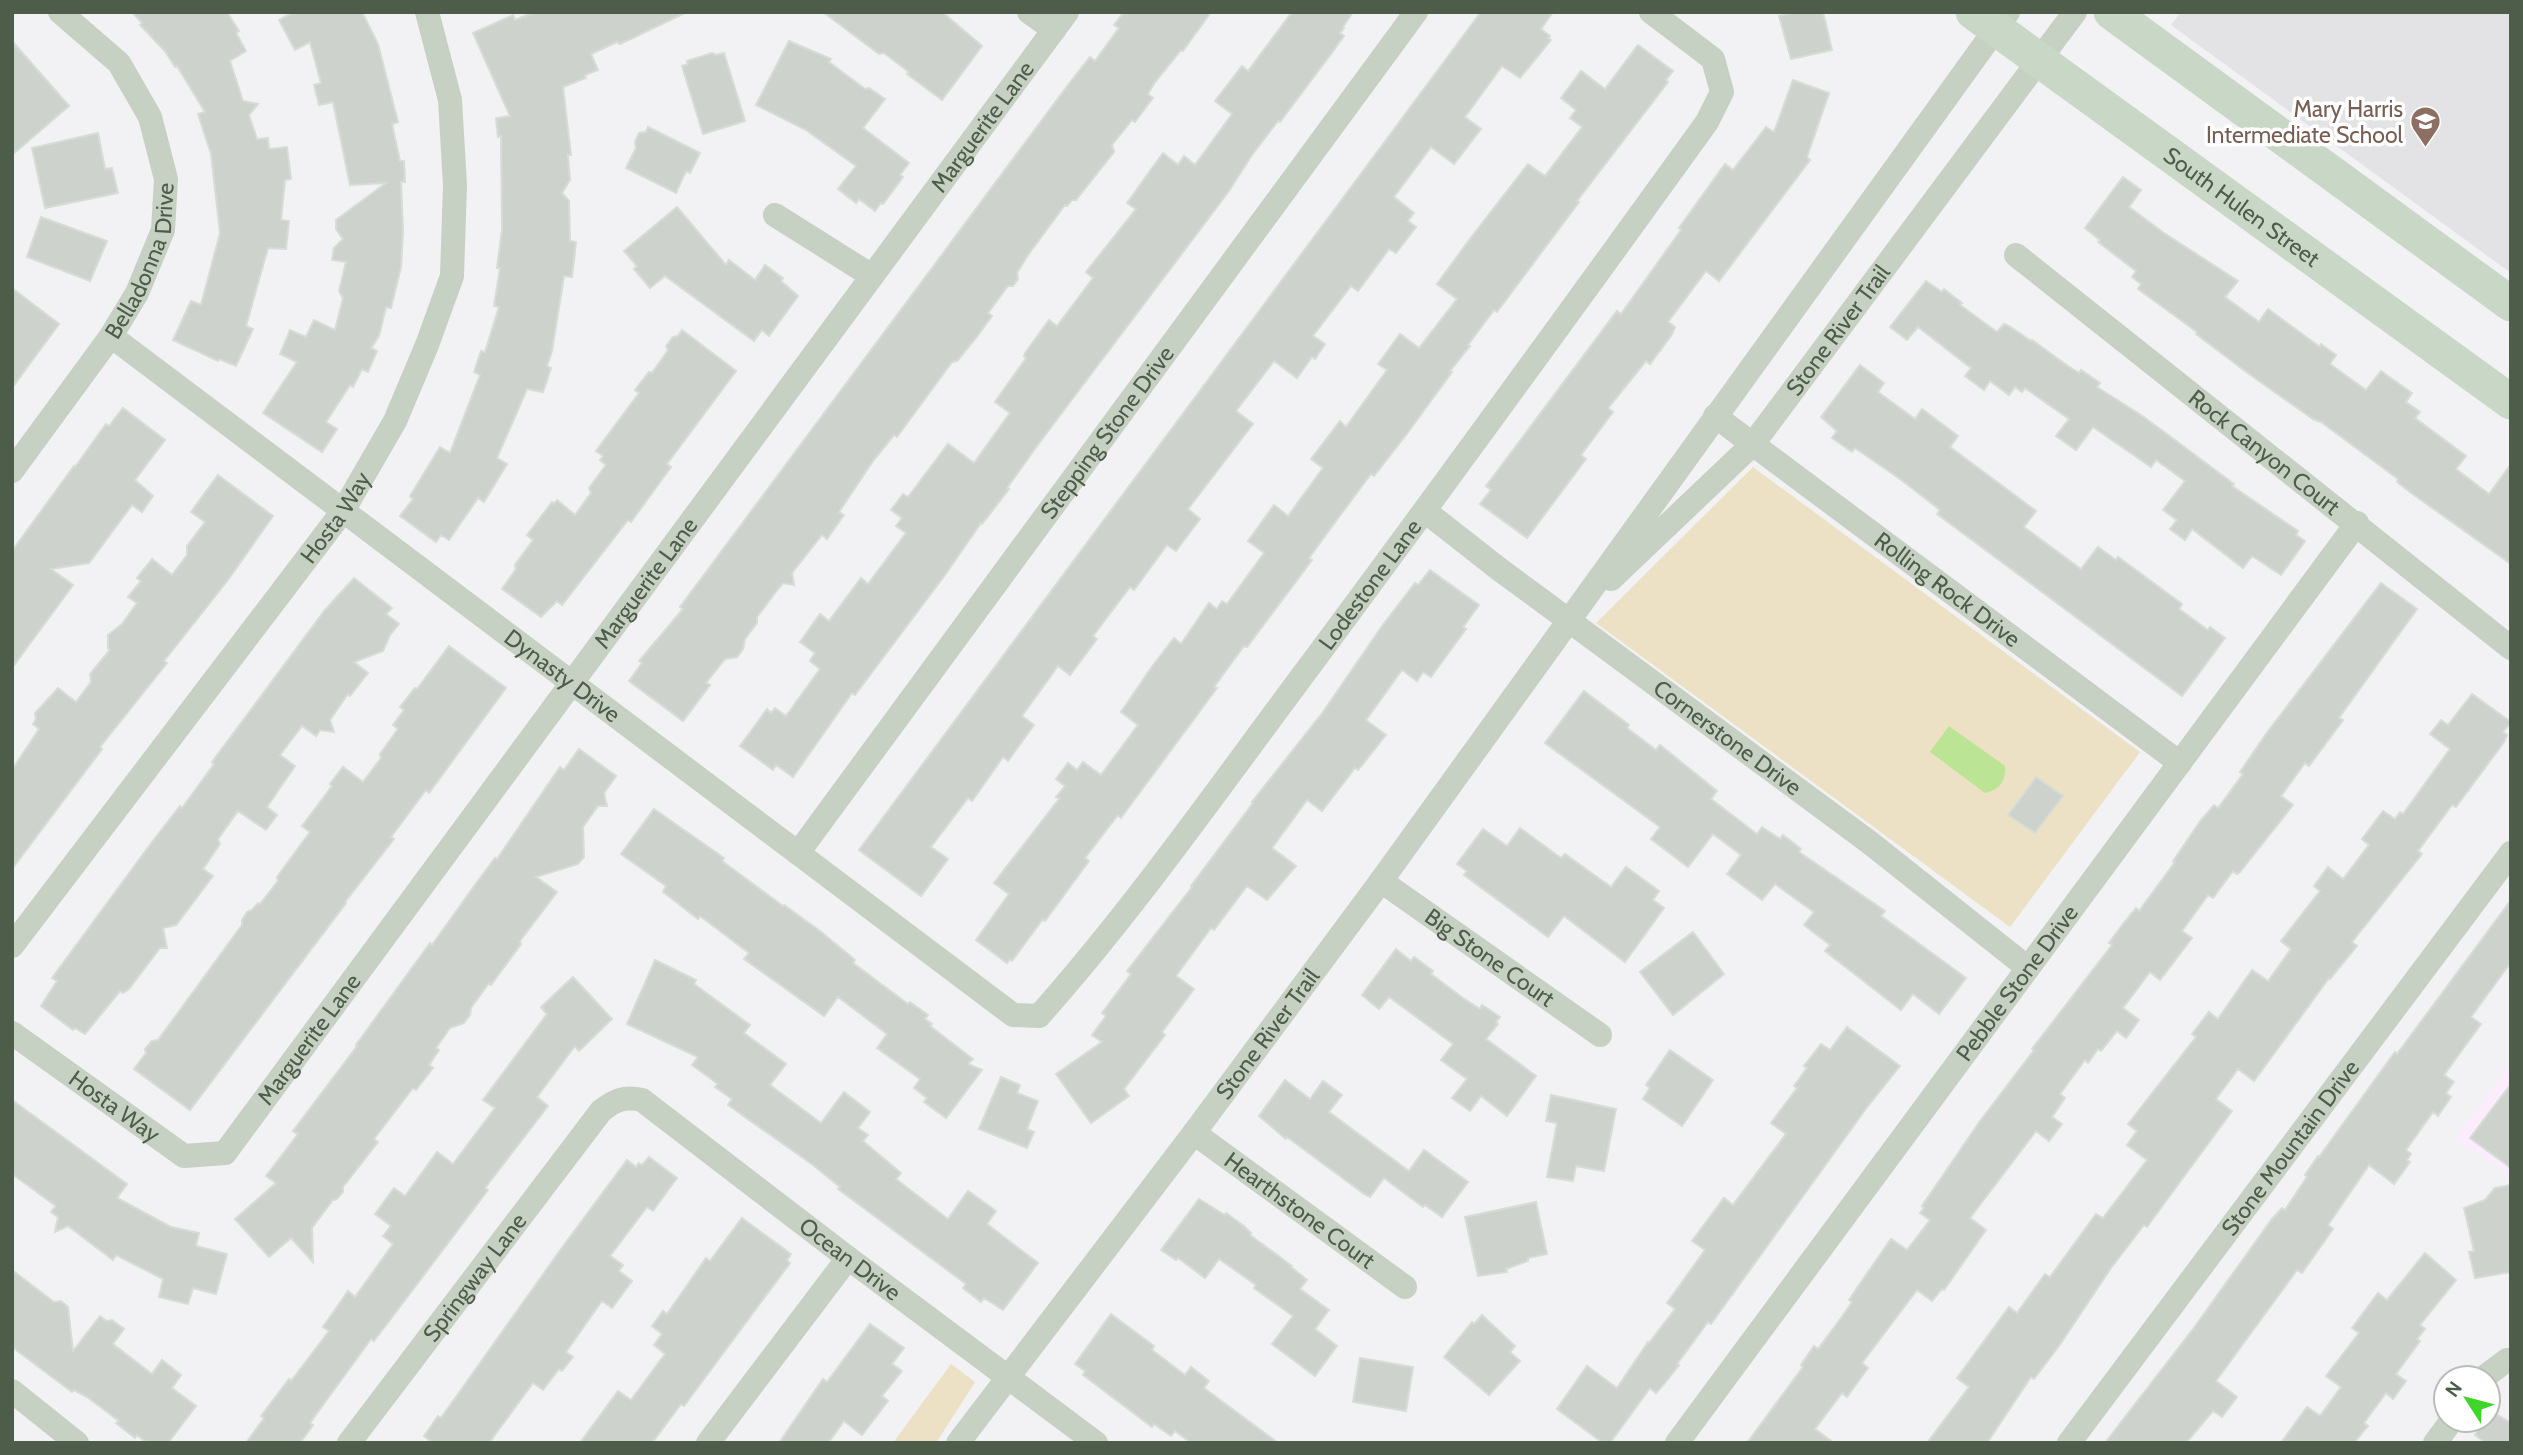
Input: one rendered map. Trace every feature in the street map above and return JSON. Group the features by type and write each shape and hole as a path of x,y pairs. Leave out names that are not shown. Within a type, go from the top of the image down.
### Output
{"main road":[{"path":"2111,12 2511,304"},
{"name":"South Hulen Street","path":"1992,18 2040,61 2511,402"}],"street":[{"name":"Belladonna Drive","path":"12,471 111,336 137,293 163,230 166,179 150,117 119,64 60,12"},
{"name":"Hosta Way","path":"12,946 343,510 395,421 452,276 456,185 450,100 427,12"},
{"path":"1029,12 1060,21"},
{"name":"Stepping Stone Drive","path":"798,853 1416,12"},
{"name":"Lodestone Lane","path":"1013,1015 1039,1016 1086,963 1425,512 1707,122 1722,92 1713,59 1651,12"},
{"name":"Stone River Trail","path":"1568,620 1753,444 2076,12"},
{"name":"Stone River Trail","path":"958,1443 1007,1375 1194,1133 1381,881 1715,416 1992,18"},
{"name":"Marguerite Lane","path":"225,1153 1060,21"},
{"path":"775,215 872,276"},
{"name":"Rock Canyon Court","path":"2016,255 2357,523 2511,648"},
{"name":"Dynasty Drive","path":"111,336 1013,1015"},
{"name":"Rolling Rock Drive","path":"1715,416 2180,763"},
{"name":"Cornerstone Drive","path":"1425,512 1869,842 2028,968"},
{"name":"Pebble Stone Drive","path":"1677,1443 2357,523"},
{"name":"Stone Mountain Drive","path":"2069,1443 2511,853"},
{"name":"Big Stone Court","path":"1381,881 1600,1035"},
{"name":"Hosta Way","path":"12,1033 184,1156 225,1153"},
{"name":"Ocean Drive","path":"601,1111 616,1100 630,1097 642,1100 1096,1443"},
{"name":"Springway Lane","path":"349,1443 601,1111"},
{"name":"Hearthstone Court","path":"1194,1133 1405,1287"},
{"path":"708,1443 848,1258"},
{"path":"12,1391 77,1443"}],"shaded area":[{"name":"Mary Harris Intermediate School","path":"2181,12 2511,12 2511,273 2171,25"},
{"path":"1753,467 2140,752 2010,927 1596,623"},
{"path":"1949,726 2005,766 2003,780 1998,787 1985,793 1930,752"},
{"path":"2511,1064 2511,1176 2455,1139"},
{"path":"951,1364 975,1382 936,1443 893,1443"}],"building":[{"path":"132,12 227,12 239,31 236,33 246,51 230,61 243,101 258,104 249,115 257,139 268,138 269,149 287,147 291,179 285,180 281,220 289,221 286,249 268,248 246,326 253,329 236,366 219,359 218,361 173,340 191,301 201,305 220,233 211,154 198,114 205,112 177,66 175,67 165,51 140,25 142,23"},
{"path":"294,12 362,12 378,44 398,122 392,124 400,161 404,161 405,182 401,182 401,267 391,308 386,307 379,336 371,348 377,351 368,372 362,369 353,387 350,385 326,422 337,429 322,452 263,413 297,362 280,354 290,330 306,337 314,320 335,330 343,298 339,291 346,262 332,260 334,248 343,239 336,229 336,220 386,183 350,185 333,102 319,105 314,85 321,83 310,42 295,50 279,20"},
{"path":"535,12 687,12 620,44 617,42 591,54 598,70 563,87 571,155 568,155 570,180 562,193 569,201 570,241 576,242 572,277 564,276 552,351 547,366 551,368 543,392 527,389 497,458 507,464 484,502 478,498 449,540 441,535 436,542 400,516 413,499 410,496 440,447 450,453 480,375 474,372 481,351 485,352 499,307 494,306 502,230 501,136 498,137 496,118 510,116 473,33 513,15 515,20"},
{"path":"823,12 942,12 982,46 942,100 884,53 879,54"},
{"path":"1124,12 1211,12 1183,51 1181,50 1155,82 1148,94 1153,98 1135,122 1132,120 1112,145 1114,152 1076,200 1065,205 1028,255 1017,273 1018,279 1013,286 1008,286 988,313 992,316 976,338 957,361 952,362 897,437 894,435 873,461 839,512 844,515 827,539 822,535 792,573 794,585 783,583 778,589 757,617 757,623 745,639 743,649 737,657 725,659 706,683 710,685 683,721 629,681 642,663 639,661 683,609 680,607 1068,85 1090,57 1095,61 1119,28 1114,25"},
{"path":"1292,12 1353,12 1340,33 1344,36 1331,54 1252,155 1229,191 1037,446 1007,488 1009,489 855,695 852,693 793,777 776,765 773,770 740,746 767,709 771,713 775,708 786,716 820,669 810,661 815,653 800,642 820,614 829,621 861,578 868,584 906,533 896,526 902,518 891,510 903,494 908,497 948,444 974,463 1010,413 995,402 1049,320 1057,326 1093,278 1086,272 1136,209 1127,203 1163,153 1178,165 1184,156 1195,165 1232,114 1215,101 1242,66 1248,71"},
{"path":"1481,12 1553,12 1541,29 1551,40 1520,78 1502,66 1465,117 1481,129 1454,164 1431,147 1394,197 1414,213 1408,221 1416,227 1396,253 1389,249 1358,291 1351,286 1313,336 1325,344 1315,359 1312,357 1297,378 1274,361 1236,411 1253,424 1188,509 1200,519 1176,551 1167,545 1134,590 1130,587 1093,636 1097,639 1070,675 1058,666 1022,716 1034,725 1008,761 1003,757 972,801 968,798 931,847 948,859 921,896 859,850"},
{"path":"1796,12 1823,12 1832,50 1791,59 1779,16"},
{"path":"12,41 69,106 12,155"},
{"path":"789,41 831,59 829,62 865,89 869,88 885,99 863,128 909,163 900,175 903,177 875,211 859,199 856,203 838,189 856,166 806,130 756,105"},
{"path":"1638,45 1673,71 1666,80 1668,82 1497,312 1494,310 1468,345 1470,346 1406,435 1374,476 1371,474 1339,517 1309,558 1312,560 1247,647 1244,646 1214,687 1217,688 1121,818 1118,815 1085,858 1089,861 1045,921 1043,919 1012,961 1010,959 1007,963 976,940 1009,894 994,883 1059,799 1056,797 1065,786 1056,779 1068,763 1077,770 1083,762 1101,775 1138,725 1121,712 1151,668 1174,638 1181,644 1209,603 1217,609 1222,601 1227,604 1264,553 1248,541 1274,505 1288,516 1323,468 1311,459 1340,421 1346,427 1387,370 1378,364 1400,334 1419,348 1457,299 1437,284 1469,240 1528,164 1545,176 1582,127 1570,118 1576,110 1561,98 1581,71 1605,89"},
{"path":"712,53 724,53 745,121 703,134 682,66 688,64 687,61"},
{"path":"1793,80 1829,93 1807,157 1810,160 1719,281 1706,271 1668,322 1675,327 1671,336 1650,364 1646,361 1608,408 1613,412 1581,455 1586,459 1527,538 1480,504 1491,490 1486,486 1617,311 1621,314 1725,164 1733,170 1766,127 1774,132"},
{"path":"648,127 700,153 690,173 686,171 676,193 626,168 636,148 635,142 639,133 646,132"},
{"path":"98,133 105,169 112,168 118,193 45,208 32,148"},
{"path":"2123,177 2141,190 2129,207 2238,281 2225,297 2259,322 2268,309 2320,347 2321,344 2336,355 2330,364 2366,390 2381,371 2412,393 2406,402 2420,412 2415,418 2466,456 2456,469 2489,494 2511,464 2511,564 2414,495 2397,482 2398,479 2321,422 2249,374 2138,289 2141,284 2132,277 2136,271 2098,242 2100,240 2085,228"},
{"path":"677,207 726,265 729,260 755,280 765,265 783,278 781,281 798,296 769,336 762,330 754,341 665,276 650,288 634,269 637,266 624,251"},
{"path":"41,217 107,241 90,281 27,257"},
{"path":"1926,281 1942,292 1944,289 1962,303 1960,305 1997,332 2004,324 2009,326 2079,373 2081,370 2100,383 2097,387 2144,417 2234,484 2232,486 2298,531 2296,535 2305,541 2281,575 2252,556 2243,568 2192,529 2185,540 2170,529 2177,520 2163,510 2185,481 2156,460 2151,467 2093,427 2076,450 2056,436 2069,419 2025,388 2022,392 2015,387 2009,395 1990,381 1984,390 1965,376 1971,368 1918,327 1907,340 1890,327"},
{"path":"12,288 59,324 12,388"},
{"path":"682,330 736,371 667,464 671,467 631,522 628,520 562,605 557,601 541,617 502,589 533,540 527,535 552,502 554,504 557,500 575,515 591,493 589,488 606,465 600,460 603,456 596,451 639,393 635,390 649,372 652,373 668,350 666,346"},
{"path":"1860,365 1884,383 1878,392 1915,419 1922,409 1958,436 1950,447 2036,511 2024,527 2081,569 2098,547 2116,560 2118,557 2182,604 2179,609 2208,630 2210,627 2225,638 2182,696 1937,514 1940,510 1900,479 1855,448 1852,452 1832,438 1837,431 1821,417"},
{"path":"123,408 165,440 135,480 153,496 142,512 132,505 89,563 51,569 73,585 12,668 12,551 106,424 109,426"},
{"path":"218,475 273,516 228,580 164,661 167,663 100,747 102,749 12,869 12,770 39,729 33,724 35,713 58,688 76,702 91,682 90,674 110,650 108,635 122,624 137,603 128,597 141,581 137,578 152,559 172,575 187,555 187,546 205,522 191,512"},
{"path":"1430,570 1479,605 1463,627 1466,629 1431,677 1423,672 1417,681 1402,670 1366,720 1386,735 1358,770 1355,768 1322,811 1307,800 1272,848 1296,866 1267,900 1247,886 1214,930 1211,928 1176,976 1194,989 1162,1032 1165,1035 1124,1089 1129,1096 1091,1123 1056,1074 1102,1042 1092,1035 1106,1016 1102,1013 1131,974 1127,971 1192,887 1252,802 1323,712 1382,626 1415,583 1418,585"},
{"path":"354,578 392,608 386,614 399,624 390,635 383,651 354,662 368,673 350,696 348,694 330,720 334,732 320,730 316,736 302,726 280,755 295,766 267,807 277,815 266,830 238,811 218,839 220,844 203,869 213,876 176,925 163,928 167,948 160,948 129,989 123,993 120,991 85,1034 75,1028 73,1030 41,1006 57,981 52,978 152,842 180,806 182,808 214,764 212,762 325,610"},
{"path":"2381,583 2417,609 2339,718 2343,720 2309,766 2305,763 2281,796 2293,805 2240,872 2237,874 2233,871 2213,898 2208,895 2182,931 2192,938 2160,980 2150,972 2123,1008 2139,1020 2126,1038 2117,1031 2088,1063 2085,1060 2060,1094 2065,1098 2052,1117 2062,1124 2049,1141 2036,1131 1970,1218 1986,1230 1944,1290 1932,1301 1917,1290 1862,1363 1868,1368 1847,1397 1842,1393 1815,1429 1834,1443 1747,1443 1803,1367 1801,1365 1814,1346 1818,1349 1841,1318 1852,1302 1849,1300 1891,1239 1907,1250 1930,1220 1920,1213 1924,1208 1922,1206 1980,1121 2112,945 2109,943 2123,924 2136,908 2139,911 2175,862 2173,861 2201,820 2214,805 2218,808 2243,774 2240,772 2266,734"},
{"path":"449,646 506,688 429,793 426,790 391,837 394,839 190,1110 134,1069 146,1053 145,1049 152,1041 158,1040 242,925 247,912 260,904 278,881 277,877 310,832 302,826 343,767 363,782 398,729 393,725 404,710 400,707"},
{"path":"1584,691 1629,725 1627,728 1656,750 1660,745 1717,791 1711,799 1757,834 1762,827 1780,839 1783,835 1801,849 1799,852 1885,911 1881,916 1966,978 1939,1014 1913,994 1901,1010 1825,951 1830,945 1804,925 1814,912 1775,884 1762,900 1727,874 1741,855 1713,834 1688,867 1651,839 1660,827 1545,743"},
{"path":"2472,694 2511,722 2503,732 2507,735 2504,742 2456,807 2452,805 2418,851 2422,854 2352,942 2357,946 2329,978 2254,1081 2238,1069 2216,1099 2232,1111 2147,1227 2144,1225 2111,1268 2059,1346 2034,1379 2031,1377 1987,1443 1927,1443 1969,1387 1957,1378 2009,1307 2017,1313 2045,1274 2050,1277 2096,1214 2103,1218 2147,1160 2127,1145 2137,1131 2128,1124 2196,1037 2192,1034 2209,1012 2218,1019 2252,970 2268,981 2291,949 2281,941 2320,891 2314,886 2328,867 2343,879 2369,845 2362,839 2383,811 2395,819 2400,812 2403,814 2450,749 2430,734 2441,720 2448,725"},
{"path":"579,749 616,776 604,793 607,806 598,806 583,827 584,857 578,864 536,877 557,892 491,985 489,983 471,1008 464,1023 450,1028 436,1048 439,1050 429,1065 433,1068 416,1090 413,1088 374,1139 378,1142 343,1187 343,1192 333,1200 312,1228 313,1262 291,1238 269,1257 235,1219 276,1183 266,1176 298,1134 293,1131 430,943 432,945 495,858 497,859 560,767 564,770"},
{"path":"2036,777 2063,796 2035,833 2008,815"},
{"path":"654,809 820,931 855,960 853,963 908,1004 910,1002 928,1015 925,1019 932,1024 930,1026 973,1059 968,1064 982,1070 946,1118 924,1102 927,1098 914,1088 920,1079 877,1048 887,1034 838,997 824,1016 744,959 749,953 663,892 666,886 621,854"},
{"path":"1520,828 1561,858 1565,854 1611,887 1626,867 1659,891 1653,900 1664,908 1625,962 1564,916 1548,937 1464,875 1467,871 1457,864 1483,829 1507,846"},
{"path":"2511,900 2511,962 2471,1017 2481,1024 2444,1075 2454,1082 2446,1093 2451,1097 2438,1116 2433,1112 2406,1150 2411,1154 2407,1160 2410,1162 2394,1184 2369,1165 2328,1225 2333,1229 2302,1273 2297,1270 2216,1381 2237,1397 2222,1417 2213,1411 2186,1443 2105,1443 2193,1329 2272,1219 2282,1208 2285,1210 2318,1156"},
{"path":"1693,932 1724,974 1673,1015 1640,972"},
{"path":"1396,949 1411,961 1414,957 1433,971 1431,974 1463,998 1480,1009 1482,1005 1500,1017 1486,1039 1536,1076 1507,1116 1481,1096 1470,1111 1452,1098 1467,1079 1441,1060 1453,1044 1389,997 1379,1009 1362,995"},
{"path":"655,960 696,980 694,984 750,1025 744,1033 786,1064 770,1085 821,1123 844,1092 870,1112 858,1128 868,1135 863,1141 901,1173 896,1179 948,1219 968,1191 996,1211 987,1224 1038,1263 1003,1310 984,1298 981,1302 963,1288 966,1284 838,1189 840,1187 813,1165 728,1105 732,1099 715,1087 718,1084 692,1065 698,1057 627,1024"},
{"path":"573,977 612,1019 579,1051 575,1046 537,1097 548,1106 374,1341 371,1339 310,1423 313,1425 300,1443 246,1443 264,1418 261,1416 329,1331 323,1327 348,1291 355,1297 393,1244 383,1236 391,1226 375,1214 394,1188 405,1196 437,1152 453,1164 495,1108 483,1100 547,1014 541,1007"},
{"path":"1847,1027 1900,1066 1865,1110 1711,1324 1708,1322 1677,1364 1679,1365 1656,1393 1650,1388 1610,1443 1603,1443 1557,1409 1587,1366 1617,1388 1648,1342 1675,1309 1667,1303 1705,1250 1692,1241 1724,1198 1733,1205 1786,1134 1771,1123 1797,1088 1794,1086 1807,1068 1804,1066 1821,1044 1830,1050"},
{"path":"1670,1050 1713,1080 1682,1126 1643,1099 1650,1088 1646,1085"},
{"path":"1001,1077 1020,1085 1017,1093 1038,1101 1027,1129 1034,1132 1027,1148 979,1129"},
{"path":"1285,1080 1310,1099 1323,1081 1342,1095 1329,1112 1409,1171 1424,1150 1468,1182 1442,1217 1425,1205 1423,1207 1384,1178 1370,1197 1364,1194 1287,1137 1286,1139 1259,1116"},
{"path":"2511,1084 2511,1168 2470,1138"},
{"path":"1551,1095 1616,1109 1604,1171 1576,1166 1573,1181 1547,1177 1557,1123 1546,1121"},
{"path":"12,1100 127,1184 117,1198 171,1227 199,1233 196,1246 227,1254 216,1294 193,1288 188,1304 159,1297 163,1279 116,1255 113,1260 68,1226 55,1232 58,1217 51,1212 56,1206 12,1174"},
{"path":"649,1157 677,1178 653,1211 647,1207 610,1256 623,1265 619,1271 632,1281 612,1308 602,1301 566,1352 573,1357 562,1371 559,1369 543,1390 533,1383 489,1443 433,1443 424,1436 438,1416 441,1418 627,1160 636,1167"},
{"path":"2511,1185 2511,1272 2475,1278 2469,1252 2474,1251 2464,1208 2485,1200 2495,1188"},
{"path":"1199,1199 1225,1215 1226,1213 1244,1226 1250,1235 1292,1266 1307,1280 1300,1289 1329,1310 1315,1329 1337,1346 1315,1376 1272,1344 1293,1316 1254,1288 1256,1285 1219,1259 1205,1278 1178,1258 1176,1260 1161,1250"},
{"path":"1536,1202 1547,1254 1528,1258 1528,1261 1506,1269 1507,1272 1478,1276 1465,1217"},
{"path":"742,1218 791,1254 787,1260 790,1263 684,1406 681,1404 652,1443 580,1443 618,1391 631,1400 665,1354 654,1345 662,1334 652,1326 663,1311 667,1314 706,1258 710,1261"},
{"path":"2425,1253 2456,1280 2420,1325 2425,1329 2417,1339 2420,1341 2396,1374 2406,1381 2393,1399 2386,1393 2364,1423 2368,1426 2354,1443 2281,1443 2307,1407 2320,1416 2341,1387 2326,1376 2359,1333 2352,1328 2378,1293 2387,1300"},
{"path":"12,1270 54,1302 61,1301 68,1307 73,1351 100,1316 107,1321 112,1320 124,1329 113,1344 152,1374 162,1360 181,1375 172,1388 196,1406 168,1443 147,1443 137,1435 135,1438 116,1423 119,1421 87,1397 74,1390 72,1392 12,1347"},
{"path":"1111,1314 1154,1346 1152,1350 1185,1375 1191,1367 1209,1381 1204,1388 1278,1443 1191,1443 1175,1431 1171,1436 1154,1424 1152,1427 1083,1375 1085,1371 1075,1364"},
{"path":"1482,1315 1515,1346 1510,1352 1520,1361 1489,1395 1444,1357 1472,1322 1474,1324"},
{"path":"870,1324 904,1348 892,1364 902,1371 882,1396 888,1401 862,1435 844,1421 828,1443 779,1443 823,1379 827,1382"},
{"path":"1360,1358 1413,1367 1406,1411 1353,1402"},
{"path":"2502,1418 2511,1423 2511,1443 2486,1443 2475,1435 2502,1434"}],"place":[{"name":"Mary Harris Intermediate School","path":"2426,149"}]}
